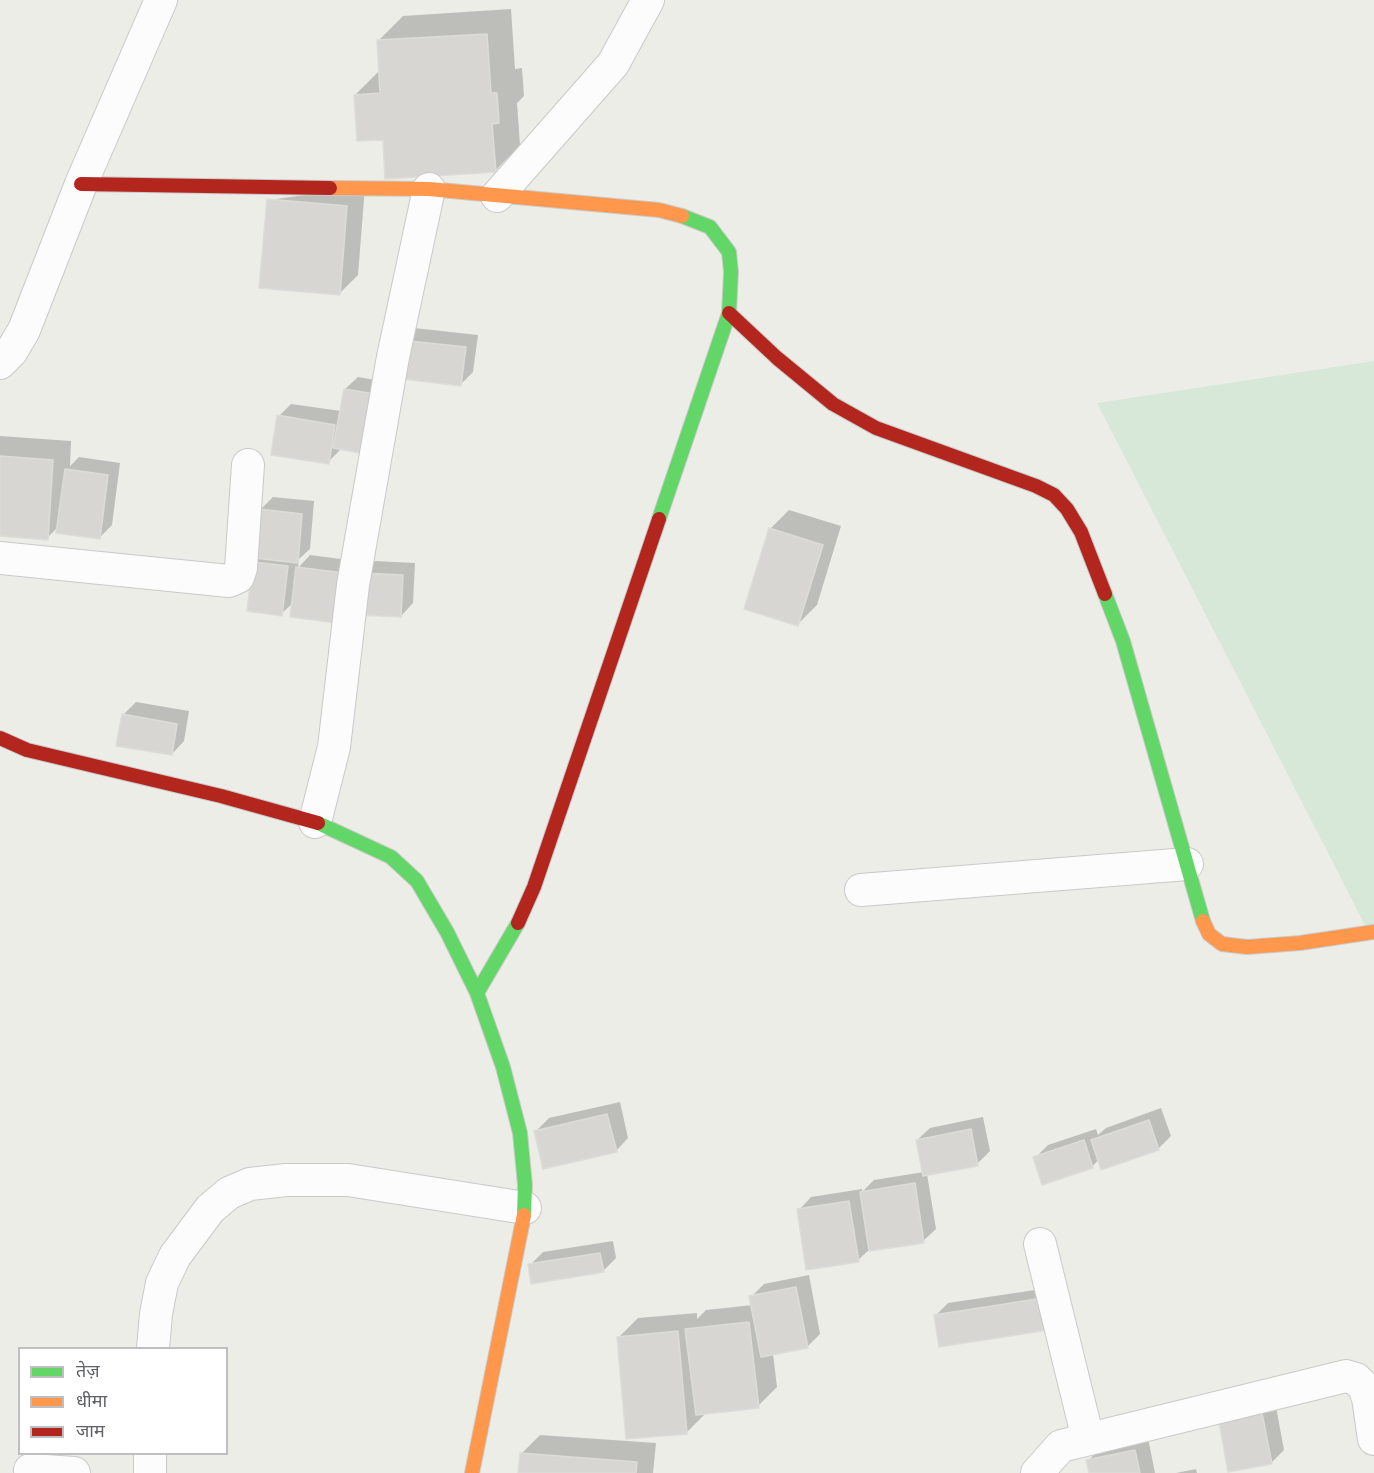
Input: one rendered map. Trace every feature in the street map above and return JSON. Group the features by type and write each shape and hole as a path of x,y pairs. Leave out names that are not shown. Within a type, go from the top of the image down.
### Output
{"street":[{"path":"0,363 11,352 24,330 81,184 161,0"},
{"path":"497,196 613,64 648,0"},
{"path":"81,184 429,189 659,210 696,220 710,227 729,252 731,272 729,313 534,887 513,934 477,993"},
{"path":"315,822 334,747 353,585 393,357 429,189"},
{"path":"729,313 833,404 876,429 1036,486 1054,495 1067,509 1081,532 1123,640 1204,925 1209,934 1222,944 1247,947 1374,932"},
{"path":"0,558 229,581 238,577 241,568 248,465"},
{"path":"0,738 27,750 221,796 315,822 391,857 417,881 447,933 477,993 503,1067 520,1133 525,1185 525,1208 472,1473"},
{"path":"861,890 1187,864"},
{"path":"153,1347 162,1283 175,1256 210,1209 230,1193 250,1184 286,1180 348,1180 525,1208"},
{"path":"1040,1244 1088,1439"},
{"path":"1037,1473 1061,1446 1346,1376 1356,1379 1364,1387 1368,1398 1374,1440"},
{"path":"150,1455 150,1473"},
{"path":"30,1470 74,1473"}],"green space":[{"path":"1374,361 1374,929 1369,933 1097,403"}],"building":[{"path":"487,34 491,93 497,93 499,123 492,124 496,172 385,179 383,140 357,141 354,95 380,93 377,40"},
{"path":"267,199 347,206 340,295 259,288"},
{"path":"400,340 466,347 461,386 395,378"},
{"path":"344,389 381,395 371,455 333,448"},
{"path":"277,415 335,425 329,464 271,455"},
{"path":"0,456 53,460 48,540 0,536"},
{"path":"65,469 108,475 100,539 56,533"},
{"path":"259,509 302,514 298,563 254,558"},
{"path":"769,528 823,545 798,626 744,609"},
{"path":"253,562 288,566 282,616 247,611"},
{"path":"296,567 344,573 337,623 290,617"},
{"path":"361,573 403,575 401,617 359,615"},
{"path":"122,714 177,724 172,755 116,746"},
{"path":"607,1114 617,1152 543,1169 534,1131"},
{"path":"1149,1120 1159,1150 1101,1170 1091,1140"},
{"path":"971,1129 978,1166 923,1176 916,1140"},
{"path":"1084,1140 1093,1168 1042,1185 1033,1157"},
{"path":"915,1183 924,1243 869,1251 860,1192"},
{"path":"849,1201 859,1262 806,1270 797,1209"},
{"path":"600,1253 604,1272 531,1284 528,1264"},
{"path":"796,1287 808,1348 761,1357 749,1296"},
{"path":"1043,1298 1048,1330 939,1347 934,1315"},
{"path":"749,1322 759,1408 696,1415 685,1329"},
{"path":"678,1331 687,1434 626,1439 617,1337"},
{"path":"1261,1408 1272,1464 1228,1472 1218,1416"},
{"path":"1135,1450 1140,1473 1089,1473 1086,1460"},
{"path":"520,1453 637,1462 636,1473 518,1473"}],"traffic: fast":[{"path":"659,519 729,313 731,272 729,252 710,227 682,216"},
{"path":"1105,594 1123,641 1203,921"},
{"path":"318,823 391,857 417,881 447,932 477,993 503,1067 520,1133 525,1185 524,1215"},
{"path":"477,993 518,923"}],"traffic: slow":[{"path":"330,188 429,189 659,210 682,216"},
{"path":"1203,921 1209,934 1222,944 1247,947 1300,943 1374,932"},
{"path":"472,1473 524,1215"}],"traffic: jam":[{"path":"81,184 330,188"},
{"path":"729,313 777,358 833,404 876,428 1036,486 1054,495 1067,509 1081,532 1105,594"},
{"path":"518,923 534,887 659,519"},
{"path":"0,738 27,750 221,796 318,823"}]}
